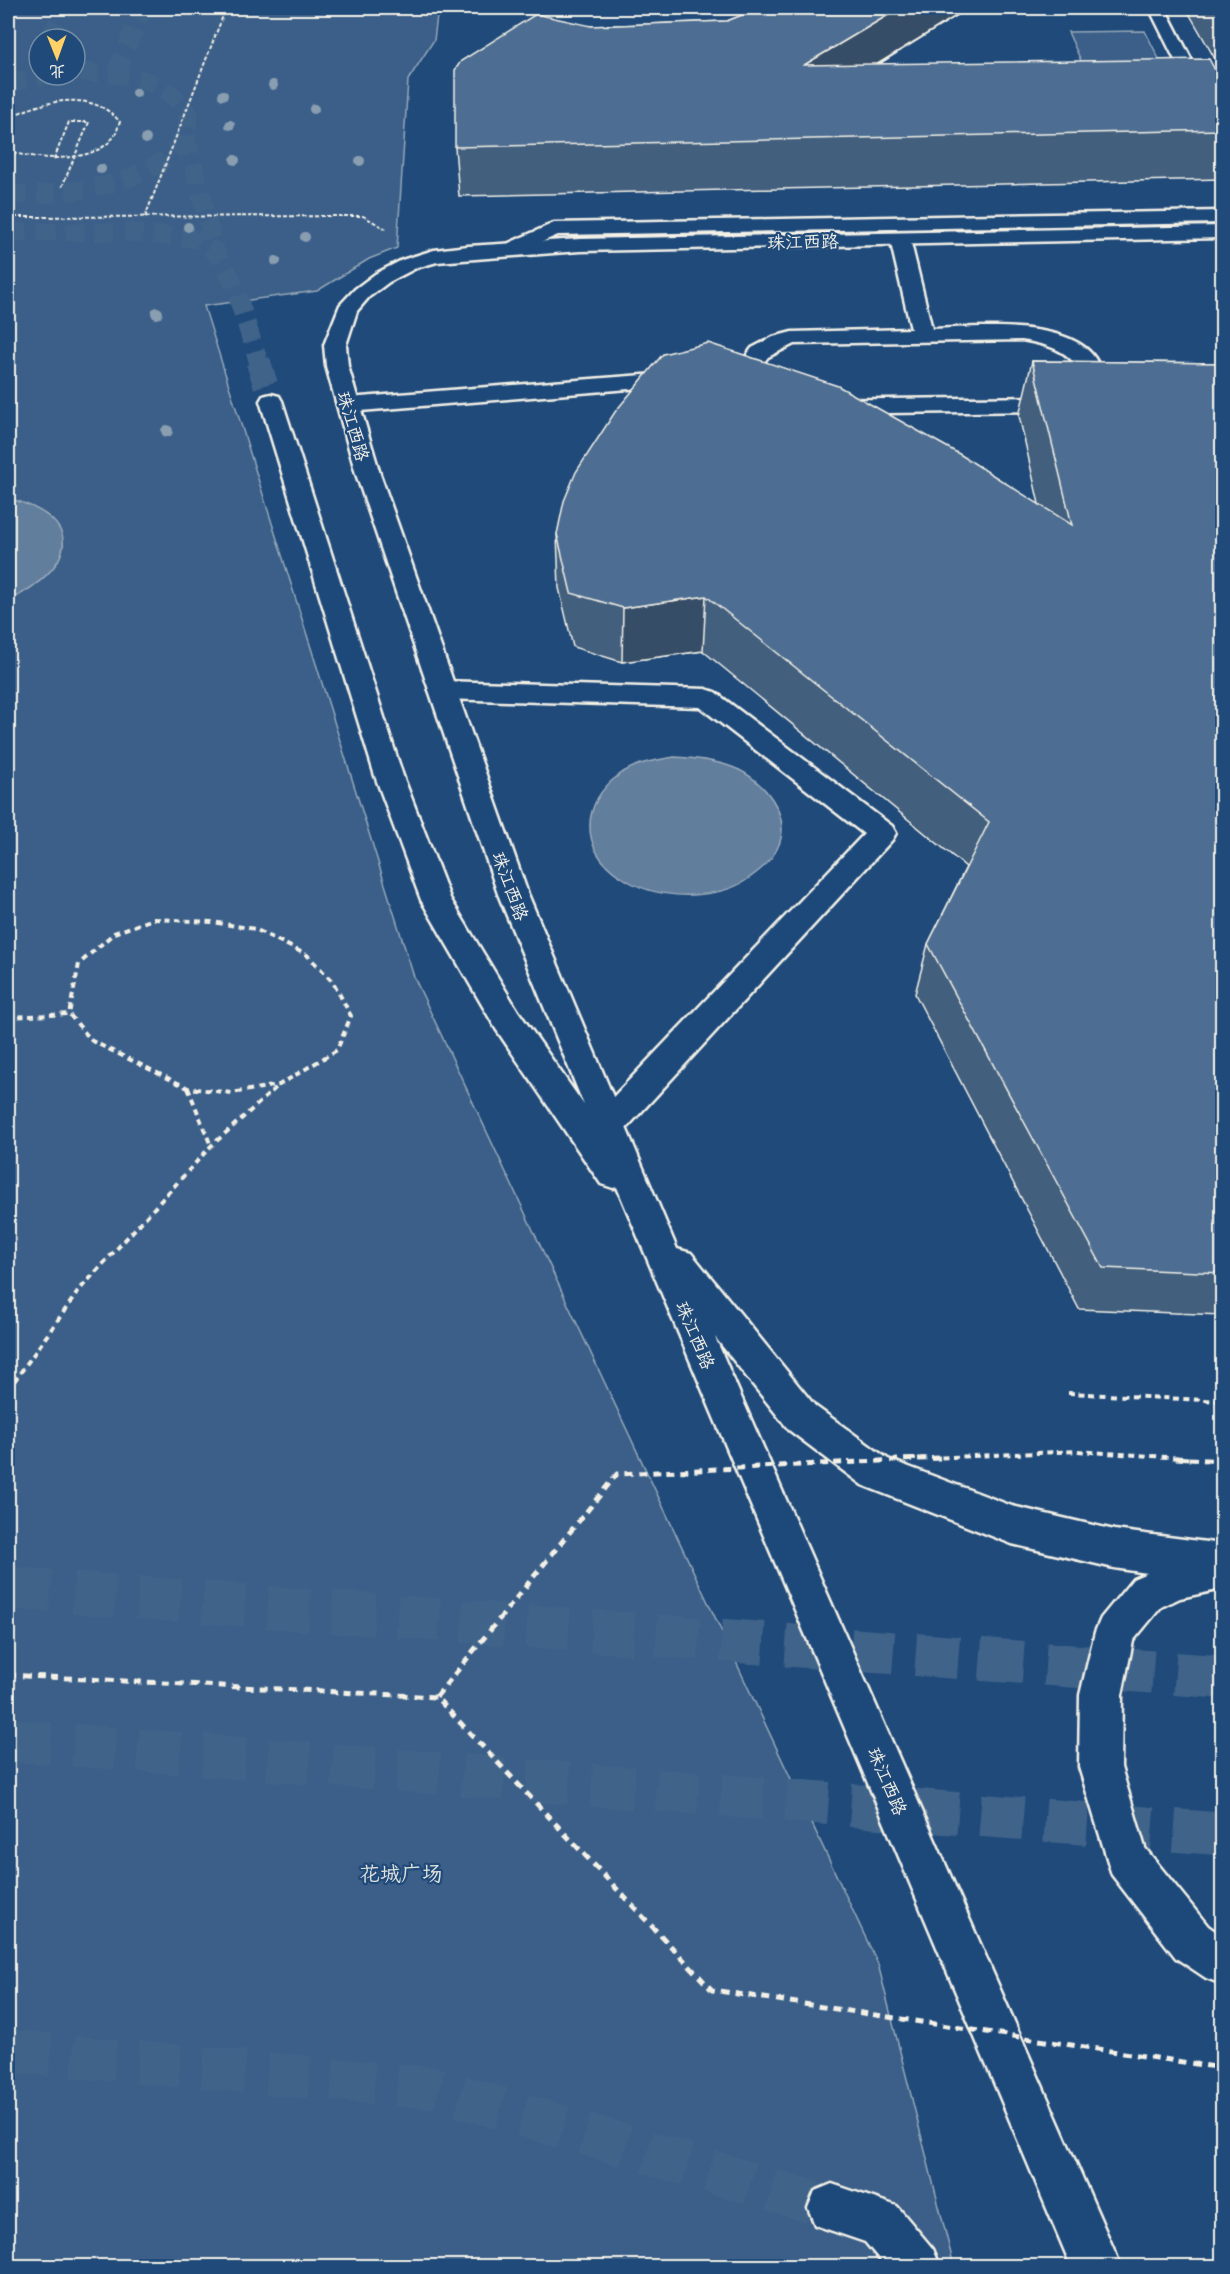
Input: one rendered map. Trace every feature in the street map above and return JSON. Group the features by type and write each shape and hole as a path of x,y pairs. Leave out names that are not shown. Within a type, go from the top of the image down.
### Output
{"main road":[{"path":"1157,8 1222,136"},
{"path":"516,247 554,229 1222,217"},
{"name":"珠江西路","path":"1096,2266 652,1231 513,894 368,474 337,366 335,345 347,309 362,293 382,278 409,264 434,256 516,247 1222,232"},
{"path":"900,239 923,336"},
{"path":"1022,334 1060,342 1076,351 1086,361 1091,372 1089,383 1074,396 1049,404 809,407 787,403 769,396 756,386 750,374 751,362 759,351 774,343 792,338 1022,334"},
{"path":"726,375 750,374"},
{"path":"348,405 702,377"},
{"path":"271,401 389,776 436,900 507,1020 652,1231 802,1418 875,1472 1012,1525 1114,1549 1222,1563"},
{"path":"442,690 706,698 882,833 608,1125"},
{"path":"1222,1569 1178,1580 1147,1593 1115,1632 1101,1695 1100,1767 1127,1860 1192,1942 1222,1962"},
{"path":"832,2208 880,2223 916,2266"}],"path":[{"path":"8,18 14,8"},
{"path":"145,217 226,8"},
{"path":"529,23 542,8"},
{"path":"8,118 35,106 71,101 100,106 117,116 120,122 119,129 107,143 82,154 54,159 35,158 8,151"},
{"path":"54,159 69,122 89,122 62,187"},
{"path":"8,217 363,216 394,233"},
{"path":"8,262 9,258"},
{"path":"8,1390 80,1289 211,1146 279,1085 336,1050 351,1016 333,982 307,955 255,929 212,922 154,919 114,933 79,964 69,1014"},
{"path":"8,1017 69,1014"},
{"path":"69,1014 92,1041 188,1088 232,1093 279,1085"},
{"path":"188,1088 211,1146"},
{"path":"1068,1393 1222,1401"},
{"path":"436,1697 617,1474 1076,1451 1222,1461"},
{"path":"8,1675 145,1680 436,1697 712,1990 1222,2068"}],"green space":[{"name":"花城广场","path":"8,8 438,8 434,40 408,80 397,248 369,259 317,291 204,306 414,977 878,1964 954,2266 8,2266"},
{"path":"1145,31 1178,97 1098,98 1068,32"}],"shaded area":[{"path":"8,498 34,508 52,519 61,532 63,546 58,560 47,575 8,601"},
{"path":"674,757 718,763 744,772 764,789 772,800 782,824 781,836 777,849 770,859 750,878 720,891 700,895 674,895 628,881 607,865 597,853 590,826 597,799 606,786 619,775 638,765"}],"building":[{"path":"760,8 900,8 804,65 1209,59 1222,83 1222,130 455,147 455,70 461,61 536,14 591,26 727,21"},
{"path":"708,343 838,386 961,455 1072,525 1032,361 1222,363 1222,1273 1103,1268 928,944 989,822 706,596 623,608 571,593 557,534 564,501 576,472 615,412 663,354"}],"tunnel":[{"path":"55,27 65,8"},
{"path":"116,74 143,8"},
{"path":"8,194 80,190 133,176 156,165 174,151 186,133 189,115 179,101 167,91 139,79 87,73"},
{"path":"8,83 27,79"},
{"path":"186,136 215,251"},
{"path":"8,232 127,232 196,239 215,251"},
{"path":"215,251 233,282 259,363"},
{"path":"258,361 271,401"},
{"path":"8,1588 1222,1677"},
{"path":"8,1740 1222,1834"},
{"path":"8,2051 433,2088 832,2208"}]}
